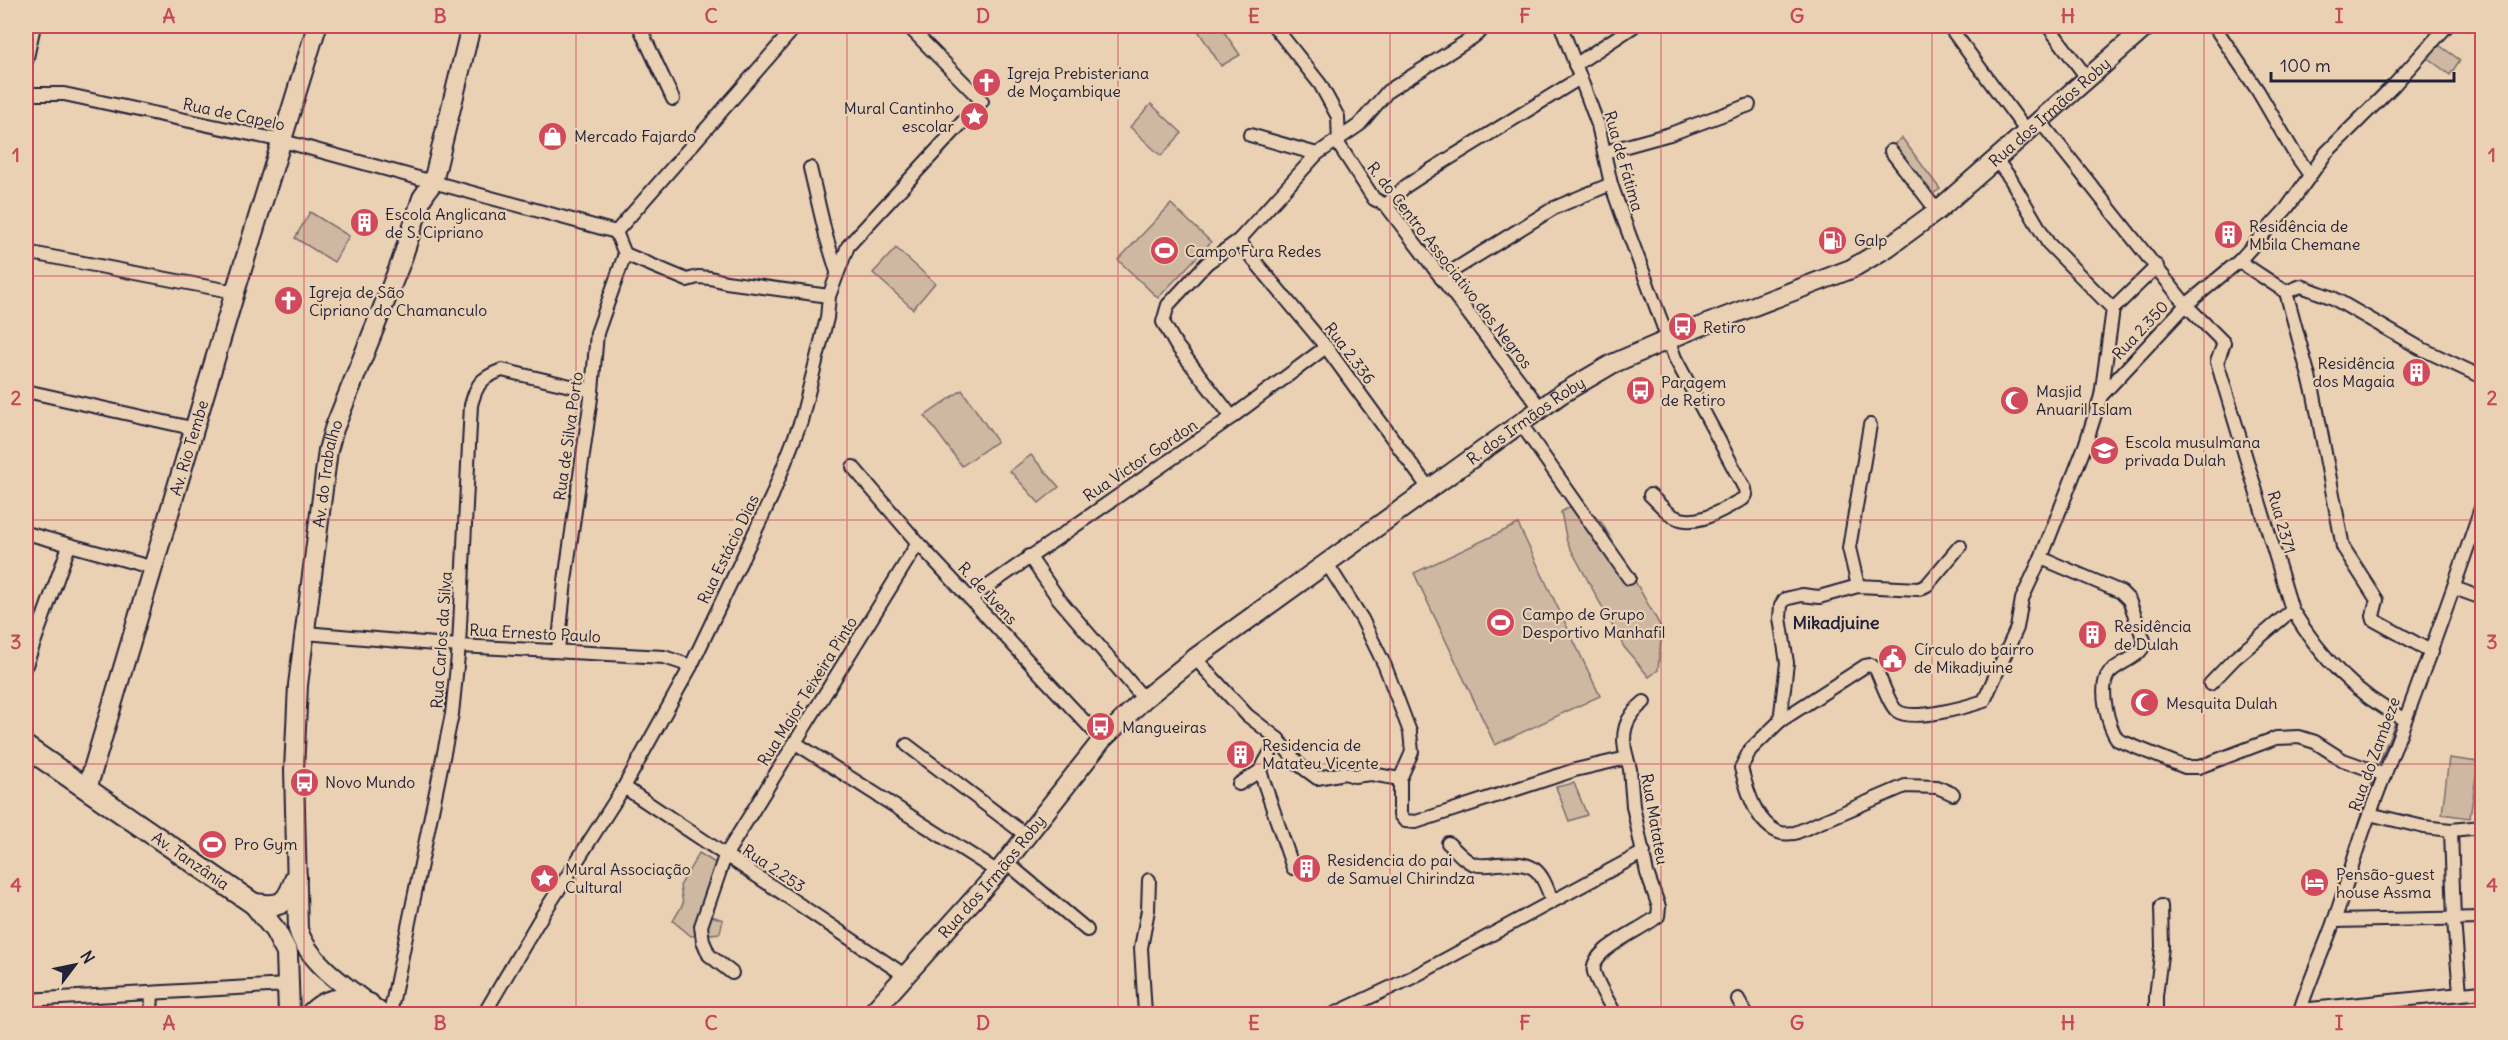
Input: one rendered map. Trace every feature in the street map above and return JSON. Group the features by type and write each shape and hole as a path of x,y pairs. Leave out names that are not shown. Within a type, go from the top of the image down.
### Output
{"main road":[{"name":"Av. Rio Tembe","path":"87,789 317,26"},
{"name":"Av. do Trabalho","path":"375,1009 327,971 304,944 300,935 296,917 294,770 298,685 328,450 334,429 401,262 422,198 433,182 471,26"},
{"name":"Rua dos Irmãos Roby","path":"1981,174 2147,26"},
{"name":"R. dos Irmãos Roby","path":"1105,737 1144,699 1195,658 1541,409 1612,364 1669,339 1851,268 1888,247 1937,211 1981,174"},
{"name":"Rua dos Irmãos Roby","path":"871,1014 1002,867 1105,737"},
{"name":"Av. Tanzânia","path":"26,747 254,904 283,942 288,964 287,985"},
{"path":"254,904 274,907 283,902 290,896 296,877"},
{"path":"287,985 289,1014"},
{"path":"311,1014 332,999 347,999 375,1009"}],"street":[{"path":"26,62 34,26"},
{"path":"639,26 673,99"},
{"name":"Rua Estácio Dias","path":"484,1014 538,922 624,787 691,666 772,496 801,421 827,318 830,296 848,246 982,101 908,26"},
{"name":"R. do Centro Associativo dos Negros","path":"1274,26 1320,84 1338,117 1340,145 1374,199 1386,205 1541,409"},
{"path":"1232,417 1176,345 1163,322 1168,304 1207,263 1239,240 1317,154 1359,124 1388,91 1487,26"},
{"name":"Rua de Fátima","path":"1561,26 1605,152 1611,184 1675,358 1745,489 1746,495 1743,499 1702,519 1687,521 1674,517 1650,495"},
{"path":"1575,65 1634,26"},
{"path":"1949,26 2033,127 2157,266 2186,305"},
{"path":"2048,26 2088,79"},
{"path":"2214,26 2258,91 2293,152 2310,175"},
{"name":"Rua 2.350","path":"1780,721 1865,666 1871,665 1876,669 1897,711 1918,716 1981,702 1985,699 2017,628 2022,599 2041,558 2085,446 2101,396 2186,305 2239,261 2287,208 2344,133 2394,85 2447,26"},
{"path":"792,27 616,232 625,254 682,279 710,278 830,296"},
{"path":"1386,205 1406,186 1580,78"},
{"name":"Rua de Capelo","path":"26,94 64,94 283,141 616,232"},
{"path":"1605,152 1670,134 1749,105"},
{"path":"1250,135 1317,154"},
{"path":"1891,151 1937,211"},
{"path":"1996,160 2010,178 2048,243 2113,309"},
{"path":"810,168 837,272"},
{"path":"1441,278 1554,208 1611,184"},
{"name":"Rua 2.336","path":"1239,240 1248,254 1326,347 1430,490"},
{"path":"26,252 235,292"},
{"name":"Rua de Silva Porto","path":"558,650 564,581 592,391 597,333 621,271 625,254"},
{"path":"2239,261 2286,292 2314,395 2343,548 2377,600 2374,620 2432,652"},
{"path":"2101,396 2113,309 2157,266"},
{"path":"2286,292 2301,286 2333,298 2420,348 2482,377"},
{"name":"Rua 2371","path":"2186,305 2224,343 2217,362 2292,610 2313,644 2330,663 2384,709 2404,719"},
{"name":"Rua Victor Gordon","path":"971,598 1232,417 1326,347"},
{"name":"Rua Carlos da Silva","path":"390,1014 451,720 459,646 471,405 480,382 488,375 502,370 592,391"},
{"path":"26,391 196,429"},
{"path":"1521,423 1629,578"},
{"path":"1858,586 1849,548 1870,424"},
{"name":"R. de Ivens","path":"853,467 918,543 1105,737"},
{"name":"Rua do Zambeze","path":"2300,1012 2334,921 2369,814 2404,719 2432,652 2482,505"},
{"path":"26,533 154,568"},
{"name":"Rua Major Teixeira Pinto","path":"732,973 709,955 703,941 701,926 725,856 918,543"},
{"path":"26,665 69,546"},
{"path":"1953,794 1937,788 1905,786 1795,833 1780,832 1766,824 1749,798 1741,768 1750,750 1780,721 1787,663 1780,618 1781,605 1789,597 1802,595 1819,597 1858,586 1919,589 1927,585 1960,546"},
{"path":"1029,556 1058,598 1144,699"},
{"path":"2041,558 2121,592 2129,600 2145,643 2141,651 2114,670 2105,680 2104,704 2118,740 2185,767 2199,767 2277,738 2299,737 2315,742 2343,760 2385,775"},
{"path":"1195,658 1247,714 1278,740 1298,764 1317,778 1345,773 1354,776 1371,774 1400,779 1412,752 1410,732 1385,666 1362,619 1326,562"},
{"path":"2454,588 2482,598"},
{"path":"2210,684 2272,624 2292,610"},
{"name":"Rua Ernesto Paulo","path":"304,633 459,646 664,657 691,666"},
{"path":"1627,758 1623,746 1625,722 1644,702"},
{"path":"1239,784 1260,771 1278,740"},
{"path":"794,742 1002,867 1087,930"},
{"path":"908,745 1027,836"},
{"name":"Rua Matateu","path":"1400,779 1400,815 1405,821 1416,822 1575,770 1627,758 1633,806 1647,873 1659,907 1658,916 1650,924 1611,945 1595,961 1593,971 1615,1014"},
{"path":"1260,771 1293,868"},
{"name":"Rua 2.253","path":"624,787 906,976"},
{"path":"2369,814 2424,827 2451,830 2482,827"},
{"path":"2451,830 2454,920 2460,993"},
{"path":"1448,843 1463,857 1475,864 1507,863 1530,866 1541,873 1552,901"},
{"path":"1334,1014 1411,978 1644,852"},
{"path":"1145,1014 1141,948 1148,910 1149,880"},
{"path":"2156,1014 2162,947 2161,906"},
{"path":"2334,921 2482,918"},
{"path":"26,999 287,985"},
{"path":"2300,1012 2482,992"},
{"path":"151,1014 152,993"},
{"path":"1738,999 1746,1014"}],"shaded area":[{"path":"1195,26 1220,26 1240,55 1221,66"},
{"path":"2436,43 2460,60 2450,75 2429,59"},
{"path":"1151,104 1182,133 1161,156 1130,127"},
{"path":"1902,138 1940,189 1921,202 1883,153"},
{"name":"Campo Fura Redes","path":"1171,204 1211,242 1158,298 1118,260"},
{"path":"310,212 349,236 334,262 295,238"},
{"path":"896,248 935,283 913,309 873,273"},
{"path":"962,390 997,441 962,466 925,416"},
{"path":"1031,455 1059,487 1039,503 1010,471"},
{"path":"1579,502 1602,523 1662,629 1658,670 1649,677 1624,647 1567,542 1561,512"},
{"name":"Campo de Grupo Desportivo Manhafil","path":"1518,524 1600,696 1495,745 1414,573"},
{"path":"2449,758 2478,762 2470,818 2442,814"},
{"path":"1574,783 1587,815 1569,821 1556,787"},
{"path":"699,853 717,864 709,915 723,920 720,933 691,936 673,921 683,904 680,886"}],"waterway":[{"path":"2380,763 2398,719"},
{"path":"2359,825 2374,777"},
{"path":"2473,1014 2482,1014"}],"place":[{"name":"Igreja Prebisteriana de Moçambique","path":"986,82"},
{"name":"Mural Cantinho escolar","path":"975,117"},
{"name":"Mercado Fajardo","path":"553,136"},
{"name":"Escola Anglicana de S. Cipriano","path":"364,223"},
{"name":"Residência de Mbila Chemane","path":"2228,235"},
{"name":"Galp","path":"1833,240"},
{"name":"Campo Fura Redes","path":"1164,251"},
{"name":"Igreja de São Cipriano do Chamanculo","path":"288,301"},
{"name":"Retiro","path":"1682,327"},
{"name":"Residência dos Magaia","path":"2416,372"},
{"name":"Paragem de Retiro","path":"1640,391"},
{"name":"Masjid Anuaril Islam","path":"2015,400"},
{"name":"Escola musulmana privada Dulah","path":"2104,451"},
{"name":"Campo de Grupo Desportivo Manhafil","path":"1501,623"},
{"name":"Residência de Dulah","path":"2093,635"},
{"name":"Círculo do bairro de Mikadjuine","path":"1893,658"},
{"name":"Mesquita Dulah","path":"2145,703"},
{"name":"Mangueiras","path":"1101,727"},
{"name":"Residencia de Matateu Vicente","path":"1241,754"},
{"name":"Novo Mundo","path":"304,782"},
{"name":"Pro Gym","path":"213,844"},
{"name":"Residencia do pai de Samuel Chirindza","path":"1306,869"},
{"name":"Mural Associação Cultural","path":"544,878"},
{"name":"Pensão-guest house Assma","path":"2315,883"}],"district":[{"name":"Mikadjuine","path":"1836,623"}]}
